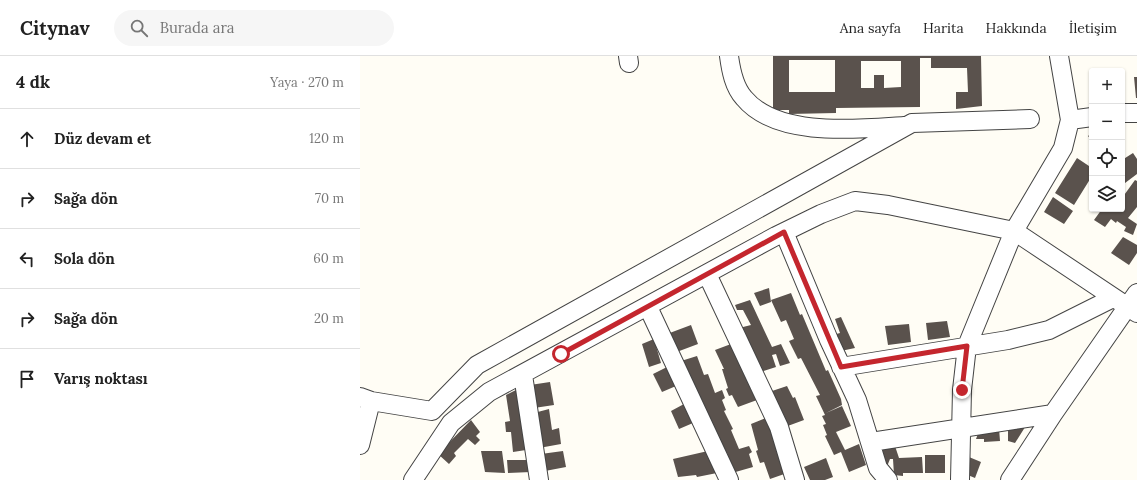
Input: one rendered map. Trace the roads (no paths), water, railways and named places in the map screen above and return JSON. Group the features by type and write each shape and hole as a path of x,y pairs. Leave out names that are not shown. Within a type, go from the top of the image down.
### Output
{"street":[{"path":"729,56 732,77 744,98 767,117 797,125 852,129 908,126"},
{"path":"960,480 960,428 962,390 967,346 1014,231 1063,148 1070,120 1059,56"},
{"path":"1125,113 1137,112"},
{"path":"1070,120 1089,117"},
{"path":"360,446 365,399 432,411 477,365 912,123 1030,119"},
{"path":"413,480 451,423 489,392 784,232 821,214 855,201 888,205 1014,231 1128,302"},
{"path":"784,232 841,367 857,400 878,468 888,480"},
{"path":"707,274 778,427 795,480"},
{"path":"841,367 1008,340 1049,330 1128,302"},
{"path":"1010,480 1128,302"},
{"path":"648,307 729,480"},
{"path":"523,374 539,480"},
{"path":"871,442 1053,414"}]}
